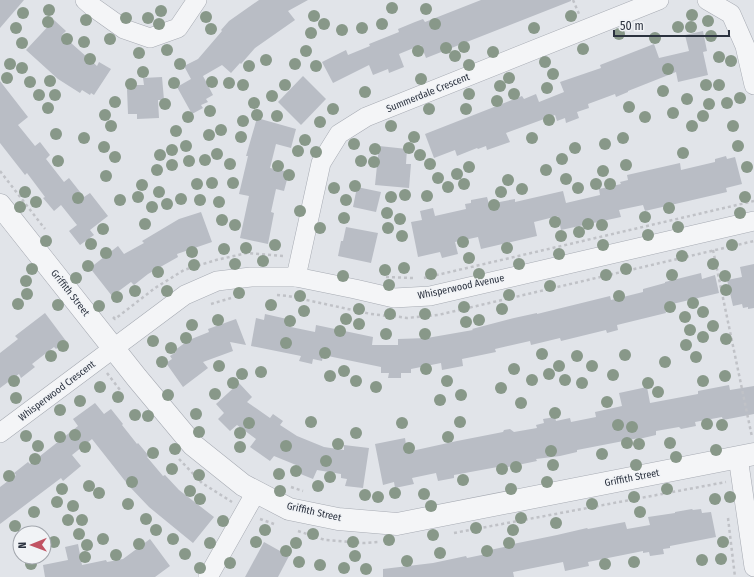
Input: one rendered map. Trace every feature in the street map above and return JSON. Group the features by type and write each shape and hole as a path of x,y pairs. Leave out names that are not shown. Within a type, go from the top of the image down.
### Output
{"street":[{"path":"85,0 124,29 150,38 178,28 197,0"},
{"name":"Summerdale Crescent","path":"296,277 321,164 338,134 366,117 658,0"},
{"path":"707,0 731,14 745,46 754,85"},
{"name":"Griffith Street","path":"0,205 141,383 193,445 243,485 289,509 338,519 397,524 746,450"},
{"name":"Whisperwood Avenue","path":"113,348 185,295 217,281 251,277 296,277 394,298 430,296 754,221"},
{"name":"Whisperwood Crescent","path":"0,433 113,348"},
{"path":"746,450 754,567"},
{"path":"208,577 256,492"}],"path":[{"path":"573,0 579,14"},
{"path":"0,171 48,233"},
{"path":"381,276 389,278 420,279 754,201"},
{"path":"274,295 288,296 371,314 407,318 438,316 754,241"},
{"path":"713,250 752,438 746,450"},
{"path":"110,313 115,319 155,288 184,270 216,260 247,253 285,256"},
{"path":"206,305 234,297"},
{"path":"288,486 310,493"},
{"path":"728,514 735,577"}],"building":[{"path":"0,0 24,0 0,28"},
{"path":"259,0 308,0 288,11 295,20 255,48 231,73 222,65 203,76 213,95 206,99 208,102 201,105 203,108 192,114 177,87 191,79 184,66 198,59 229,21"},
{"path":"481,0 571,1 426,58 421,45 399,54 404,67 389,73 388,69 373,75 369,65 333,83 322,62 346,50 348,55 370,46 369,44 399,32 398,29 415,22 423,19 425,22"},
{"path":"54,20 66,31 62,35 97,66 99,62 111,69 94,95 91,93 90,95 82,90 80,93 58,79 26,50"},
{"path":"703,31 707,51 703,52 708,75 678,82 676,72 616,97 615,94 588,104 589,108 577,112 579,118 566,123 565,118 557,121 555,115 506,133 510,142 487,150 486,146 477,148 457,156 455,150 434,158 425,134 522,96 524,99 536,94 539,102 564,92 560,82 601,68 600,65 654,44 659,58 689,51 685,35"},
{"path":"303,76 326,99 301,125 278,102"},
{"path":"162,77 164,100 158,100 159,118 137,119 137,114 128,114 127,89 135,89 135,85 144,85 143,78"},
{"path":"0,81 28,117 18,125 35,146 40,142 50,155 46,159 64,182 69,178 84,197 90,193 108,216 90,230 94,235 80,245 69,231 77,225 61,205 54,211 43,198 45,197 27,173 25,175 0,143"},
{"path":"257,118 296,129 291,148 276,144 270,168 289,172 284,191 276,189 271,212 274,213 268,244 240,238 249,196 239,194 248,156 246,156"},
{"path":"379,146 407,149 406,164 411,164 409,188 375,185"},
{"path":"726,156 727,159 735,157 742,184 726,188 727,192 645,211 643,205 619,210 621,217 561,230 558,216 534,222 537,236 481,249 478,237 455,242 458,254 442,258 440,252 418,257 411,222 422,220 420,211 433,208 435,216 466,209 465,204 471,203 471,200 487,197 489,204 515,199 515,202 563,191 566,203 600,195 599,189 621,184 620,182 628,180 627,175 680,163 681,170 715,162 715,159"},
{"path":"357,187 381,192 376,212 353,207"},
{"path":"201,212 212,242 177,254 178,257 148,274 134,285 131,282 112,296 90,268 118,246 124,254 144,243 142,241 179,219"},
{"path":"346,227 378,233 371,263 338,256"},
{"path":"754,264 754,308 743,308 742,304 733,306 727,280 742,277 740,267"},
{"path":"701,273 702,279 715,275 719,293 664,306 666,313 617,325 618,330 607,333 606,330 561,341 560,338 531,345 530,341 495,349 496,352 462,359 463,366 442,370 441,363 411,369 411,373 401,373 401,378 388,378 389,373 381,373 381,367 323,355 322,361 313,359 312,364 299,361 301,356 251,346 256,318 264,320 265,314 287,319 286,326 315,332 316,325 373,337 372,345 398,345 398,339 427,338 473,330 472,329 514,318 537,314 610,296 611,300 643,292 643,289 665,282"},
{"path":"45,313 66,341 56,349 54,347 32,364 35,367 21,378 19,374 0,388 0,353 18,339 15,336"},
{"path":"236,319 246,345 230,342 233,351 203,362 208,368 183,387 166,363 172,359 170,356 176,352 175,350 189,340 209,332 208,329"},
{"path":"239,383 252,397 247,402 270,418 273,414 283,421 280,425 297,436 324,447 344,450 344,445 369,448 363,488 345,486 347,479 341,478 341,474 317,470 313,479 298,473 301,467 274,456 270,461 250,447 256,439 237,425 230,431 218,419 224,413 216,404"},
{"path":"729,385 730,390 754,386 754,414 723,420 722,417 695,422 696,426 656,431 656,435 639,439 577,450 577,452 536,459 537,461 503,468 503,466 454,475 454,478 438,481 436,473 412,478 414,484 395,488 394,482 383,485 375,444 405,438 407,452 503,432 504,430 510,429 514,432 537,428 536,425 544,423 543,419 555,417 556,421 570,418 571,422 596,417 595,412 622,406 619,393 647,387 650,403 698,394 698,391"},
{"path":"95,403 104,414 111,409 137,444 138,443 149,456 147,457 163,476 165,475 179,490 214,517 193,543 149,507 129,486 92,439 72,455 81,466 63,481 61,478 0,524 0,487 16,475 14,473 28,462 30,464 78,426 73,419"},
{"path":"692,509 701,509 702,513 711,512 716,537 670,546 670,548 663,549 664,554 650,556 649,552 643,553 643,551 588,562 589,566 565,571 563,562 513,572 514,577 383,577 383,569 433,563 466,556 467,558 491,553 490,550 513,544 587,528 625,522 627,529 650,525 648,517"},
{"path":"150,539 170,566 155,577 45,577 43,565 52,565 52,563 68,560 65,547 78,544 82,565 106,560 107,562 123,559"},
{"path":"264,542 289,556 278,577 245,577"}]}
